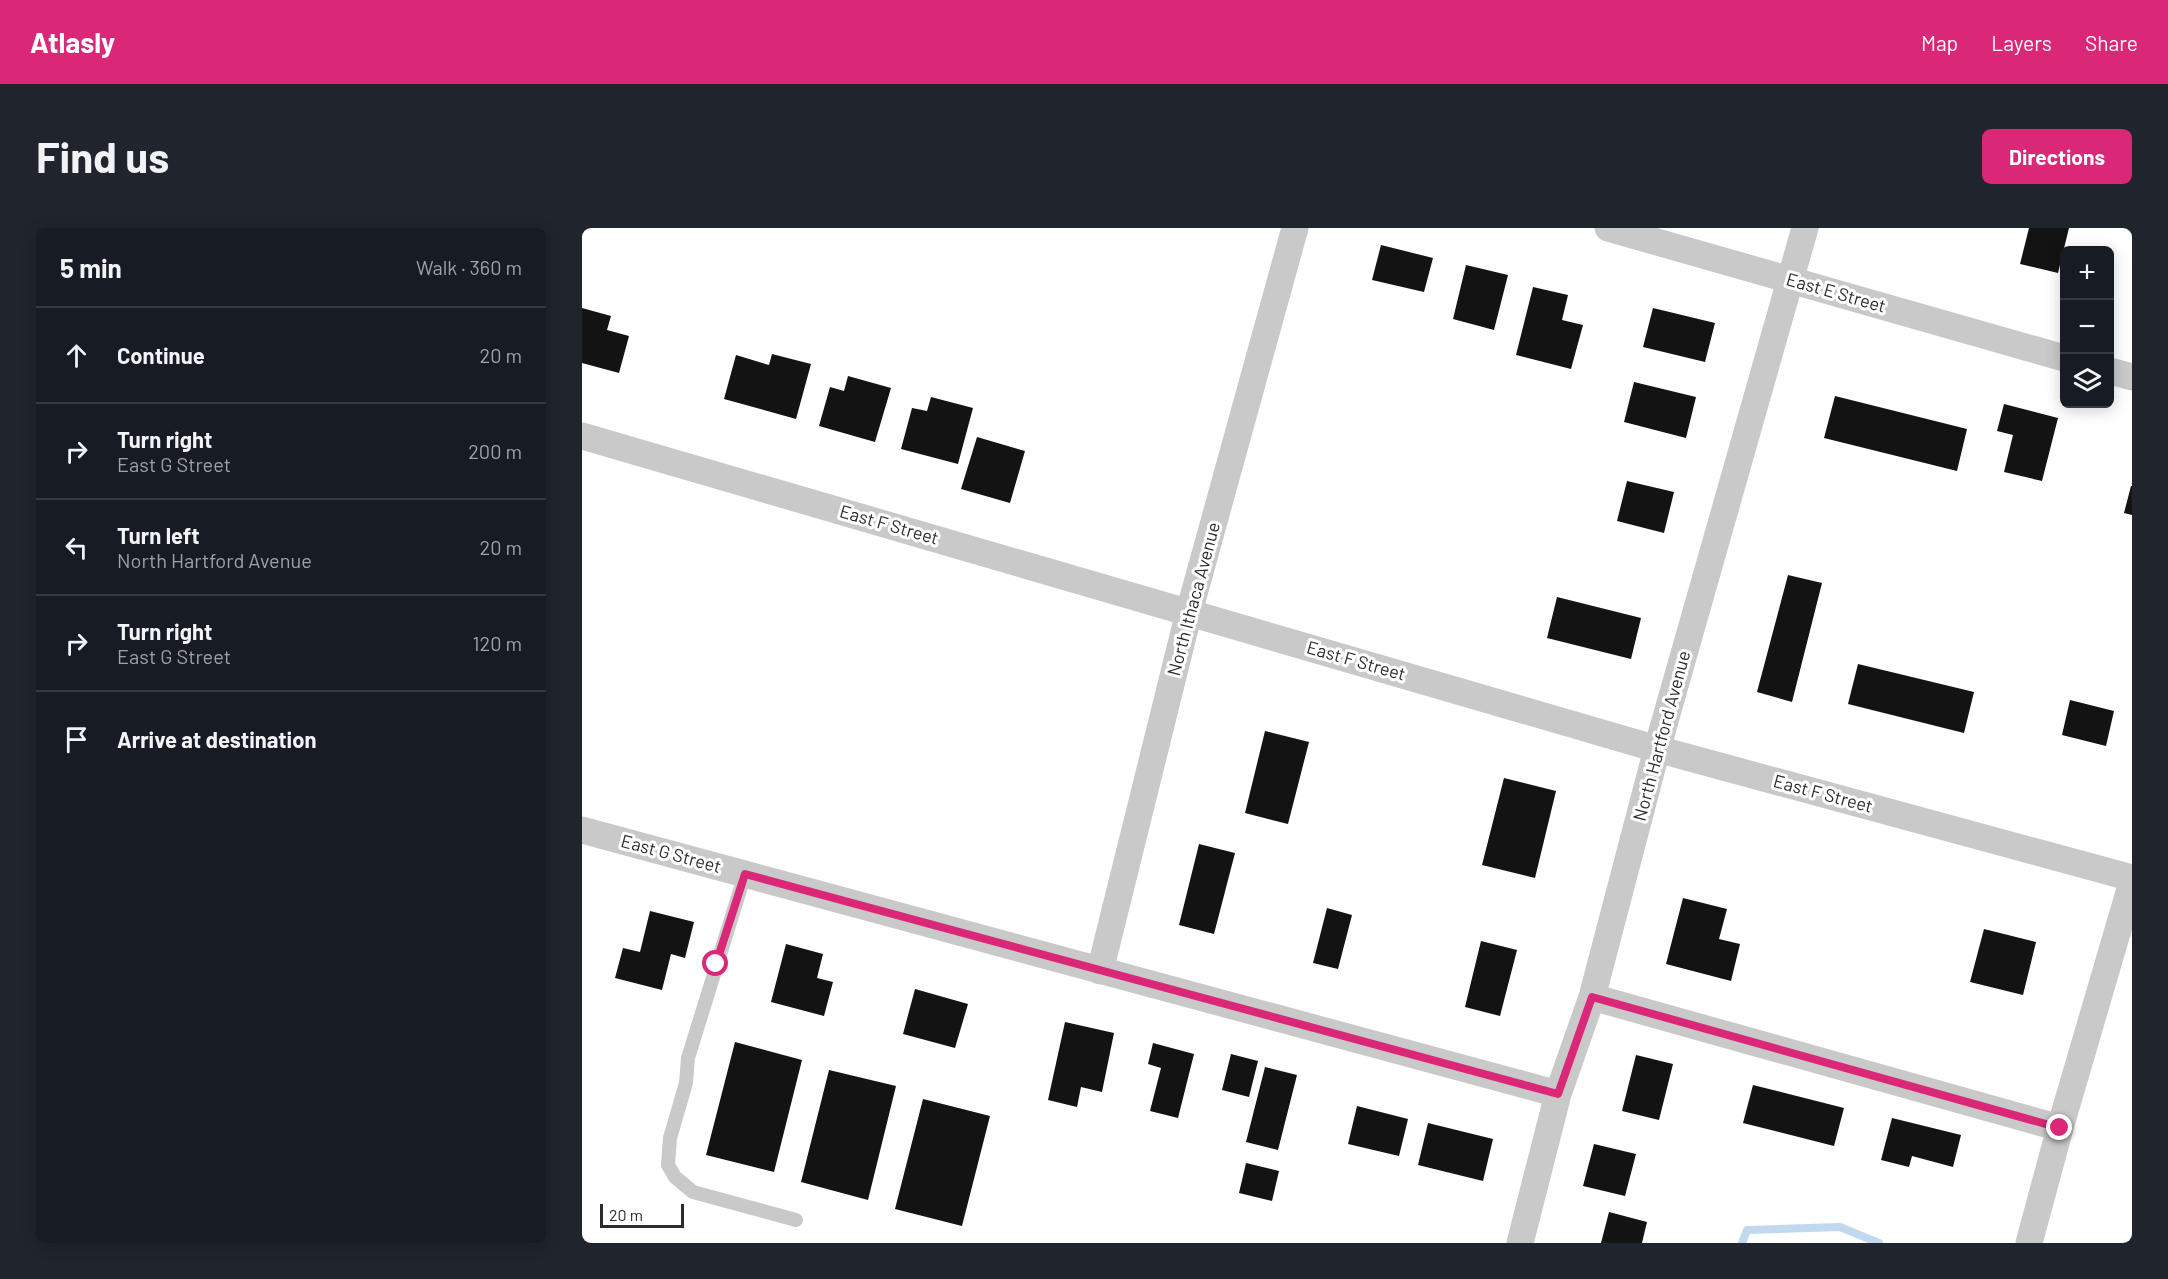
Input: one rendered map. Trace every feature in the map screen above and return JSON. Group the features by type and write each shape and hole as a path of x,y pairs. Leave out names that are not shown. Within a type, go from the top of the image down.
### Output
{"street":[{"name":"North Ithaca Avenue","path":"1100,971 1189,612 1294,228"},
{"name":"East E Street","path":"1608,228 2060,357"},
{"name":"North Hartford Avenue","path":"1520,1243 1558,1094 1592,997 1657,749 1805,228"},
{"path":"2114,372 2132,377"},
{"name":"East F Street","path":"582,436 1657,749 2132,880"},
{"name":"East G Street","path":"582,830 1558,1094"},
{"path":"2029,1243 2132,880"},
{"path":"1592,997 2060,1128"}],"lane":[{"path":"745,874 688,1058 686,1083 670,1138 668,1165 675,1177 693,1192 796,1220"}],"building":[{"path":"2029,228 2069,228 2065,246 2060,246 2058,273 2020,264"},
{"path":"1381,245 1433,258 1424,292 1372,280"},
{"path":"1466,265 1508,275 1494,330 1453,319"},
{"path":"1533,287 1568,295 1562,320 1583,325 1571,369 1516,355"},
{"path":"582,308 611,316 607,330 629,336 619,373 582,363"},
{"path":"1653,308 1715,323 1705,362 1643,347"},
{"path":"772,354 811,364 796,419 724,399 736,355 769,365"},
{"path":"848,376 891,388 875,442 819,426 830,387 844,391"},
{"path":"1634,382 1696,397 1686,438 1624,422"},
{"path":"1835,396 1967,429 1957,471 1824,438"},
{"path":"931,397 973,408 958,464 901,449 912,408 927,411"},
{"path":"2004,404 2058,418 2042,481 2004,472 2013,435 1997,431"},
{"path":"977,437 1025,451 1010,503 961,489"},
{"path":"1627,481 1674,492 1664,533 1617,521"},
{"path":"2132,486 2132,515 2124,513"},
{"path":"1788,575 1822,583 1792,702 1757,692"},
{"path":"1557,597 1641,618 1631,659 1547,638"},
{"path":"1858,664 1974,692 1964,733 1848,704"},
{"path":"2070,700 2114,711 2106,746 2062,735"},
{"path":"1265,731 1309,742 1288,824 1245,813"},
{"path":"1504,778 1556,791 1535,878 1482,865"},
{"path":"1199,844 1235,853 1214,934 1179,925"},
{"path":"1683,898 1727,909 1719,939 1740,944 1731,981 1666,964"},
{"path":"1327,908 1352,915 1338,969 1313,963"},
{"path":"650,911 694,922 685,958 671,954 662,990 615,978 623,948 640,952"},
{"path":"1984,929 2036,942 2023,995 1970,982"},
{"path":"1481,941 1517,950 1500,1016 1465,1007"},
{"path":"786,944 823,954 817,978 833,982 824,1016 771,1002"},
{"path":"915,989 968,1004 955,1048 903,1034"},
{"path":"1065,1022 1114,1033 1102,1092 1081,1087 1077,1107 1048,1100"},
{"path":"735,1042 802,1060 774,1172 706,1155"},
{"path":"1153,1043 1194,1054 1178,1118 1150,1111 1161,1068 1148,1064"},
{"path":"1231,1054 1258,1061 1249,1097 1222,1090"},
{"path":"1636,1055 1673,1064 1659,1120 1622,1111"},
{"path":"1265,1067 1297,1075 1278,1150 1246,1142"},
{"path":"829,1070 896,1086 868,1200 801,1182"},
{"path":"1753,1085 1844,1108 1834,1146 1743,1123"},
{"path":"923,1099 990,1116 962,1226 895,1209"},
{"path":"1357,1106 1408,1119 1399,1156 1348,1144"},
{"path":"1892,1118 1961,1135 1953,1167 1912,1156 1909,1167 1881,1160"},
{"path":"1428,1123 1493,1139 1483,1181 1418,1165"},
{"path":"1594,1144 1636,1154 1625,1196 1583,1186"},
{"path":"1246,1163 1279,1171 1272,1201 1239,1193"},
{"path":"1609,1212 1647,1222 1642,1243 1601,1243"}],"waterway":[{"path":"1742,1243 1747,1230 1840,1227 1879,1243"}],"route":[{"path":"716,964 745,874 1558,1094 1592,997 2060,1128"}]}
